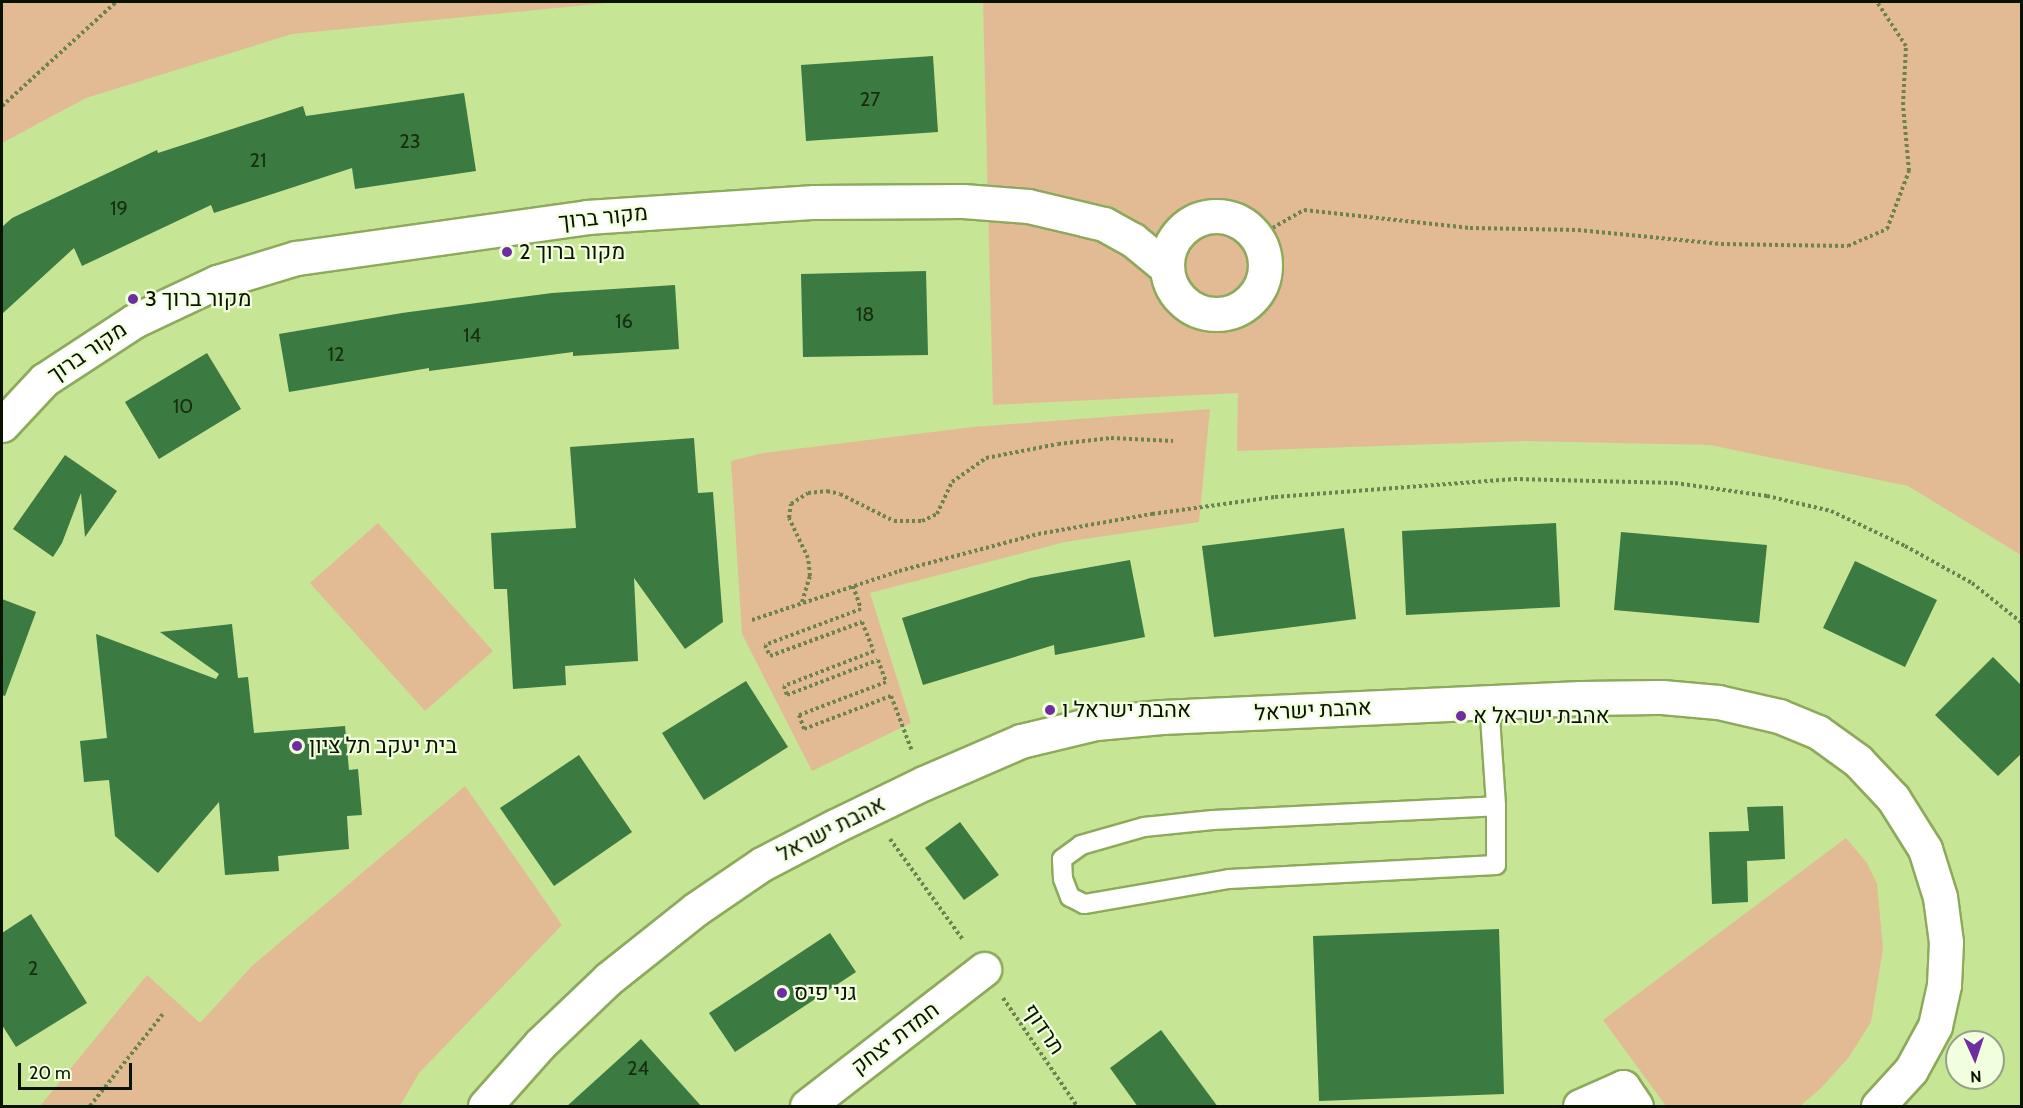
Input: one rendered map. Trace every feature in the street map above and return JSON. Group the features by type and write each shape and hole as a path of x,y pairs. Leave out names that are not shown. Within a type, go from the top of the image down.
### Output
{"street":[{"name":"מקור ברוך","path":"2,425 44,380 134,321 217,282 296,258 587,217 815,202 963,201 1028,206 1104,224 1133,240 1167,268"},
{"path":"1216,216 1232,219 1246,226 1257,237 1264,252 1263,281 1255,296 1242,307 1226,314 1209,314 1194,308 1180,298 1171,284 1167,268 1168,250 1187,226 1201,218 1216,216"},
{"path":"1104,224 1187,226"},
{"name":"אהבת ישראל","path":"485,1107 540,1044 608,979 696,909 762,864 924,783 1021,741 1096,723 1162,717 1489,702 1662,697 1718,702 1779,716 1818,732 1858,761 1893,798 1925,849 1940,897 1946,942 1944,985 1935,1026 1911,1070 1878,1107"},
{"name":"חמדת יצחק","path":"807,1107 984,969"},
{"path":"1580,1107 1629,1097"}],"lane":[{"path":"1489,702 1496,806 1496,865 1229,879 1084,904 1070,897 1063,879 1062,859 1081,845 1144,827 1213,820 1496,806"}],"path":[{"path":"2,106 116,2"},
{"path":"1257,237 1304,210 1470,228 1578,230 1721,244 1848,246 1887,229 1909,171 1903,105 1906,46 1877,2"},
{"path":"802,603 810,576 808,558 789,518 791,504 808,493 827,491 840,494 894,521 922,521 937,514 952,482 986,458 1058,444 1112,438 1173,441"},
{"path":"752,620 899,571 1038,534 1152,514 1275,497 1514,479 1676,483 1767,496 1831,511 1905,546 1972,583 2022,623"},
{"path":"853,586 861,609 765,645 770,656 862,622 874,651 784,686 787,694 878,660 886,682 799,715 804,729 891,696 924,783"},
{"name":"תרדוף","path":"868,810 984,969 1077,1107"},
{"path":"90,1107 163,1014"}],"shaded area":[{"path":"2,2 618,2 292,34 86,98 2,143"},
{"path":"983,2 2021,2 2021,555 1908,486 1710,445 1525,441 1237,451 1238,393 993,405"},
{"path":"1210,409 1199,522 1065,542 870,593 911,723 812,771 742,634 731,461 763,453 973,427"},
{"path":"378,523 493,651 425,711 310,583"},
{"path":"465,786 562,925 419,1073 400,1106 40,1106 147,975 200,1023 252,966"},
{"path":"1846,838 1867,863 1877,884 1883,949 1871,1022 1849,1057 1820,1089 1800,1106 1666,1106 1603,1020"}],"building":[{"path":"933,56 938,132 806,141 801,65"},
{"path":"464,93 476,171 355,189 352,168 214,213 211,205 82,266 74,248 2,314 2,227 12,218 157,150 158,153 303,106 306,116"},
{"path":"926,271 928,355 803,357 801,274"},
{"path":"675,285 679,349 573,356 573,352 429,371 429,368 289,392 279,334 402,313 552,293"},
{"path":"207,353 241,409 159,459 125,402"},
{"path":"694,438 698,493 713,492 723,622 685,649 634,578 638,661 565,666 566,685 513,689 507,589 494,589 491,533 576,528 570,447"},
{"path":"65,455 117,491 85,537 81,493 62,543 53,557 13,529"},
{"path":"1556,523 1560,607 1406,615 1402,531"},
{"path":"1344,528 1356,619 1214,637 1202,546"},
{"path":"1621,532 1767,545 1759,623 1614,610"},
{"path":"1130,560 1145,637 1055,655 1054,645 923,685 902,618 1030,578"},
{"path":"1855,561 1937,600 1905,667 1823,628"},
{"path":"2,599 36,612 5,696 2,695"},
{"path":"232,624 238,678 248,677 254,733 345,726 349,770 358,769 362,815 347,816 349,849 278,856 279,871 225,875 219,802 158,873 115,836 109,780 84,782 80,741 107,738 96,634 216,679 219,674 160,632"},
{"path":"1993,657 2022,686 2022,753 1998,776 1935,715"},
{"path":"746,681 788,747 704,800 662,733"},
{"path":"579,755 632,832 554,886 500,808"},
{"path":"1783,806 1785,859 1747,861 1748,902 1712,904 1709,832 1749,831 1747,807"},
{"path":"960,822 999,875 964,900 925,848"},
{"path":"31,914 87,1003 16,1047 2,1025 2,933"},
{"path":"1499,929 1504,1094 1319,1101 1313,936"},
{"name":"גני פיס","path":"830,933 856,972 735,1052 709,1013"},
{"path":"1161,1030 1218,1107 1138,1107 1110,1068"},
{"path":"641,1039 702,1107 566,1107"}],"place":[{"name":"מקור ברוך 2","path":"507,252"},
{"name":"מקור ברוך 3","path":"133,299"},
{"name":"אהבת ישראל ו","path":"1050,710"},
{"name":"אהבת ישראל א","path":"1461,716"},
{"name":"בית יעקב תל ציון","path":"297,746"},
{"name":"גני פיס","path":"782,993"}]}
